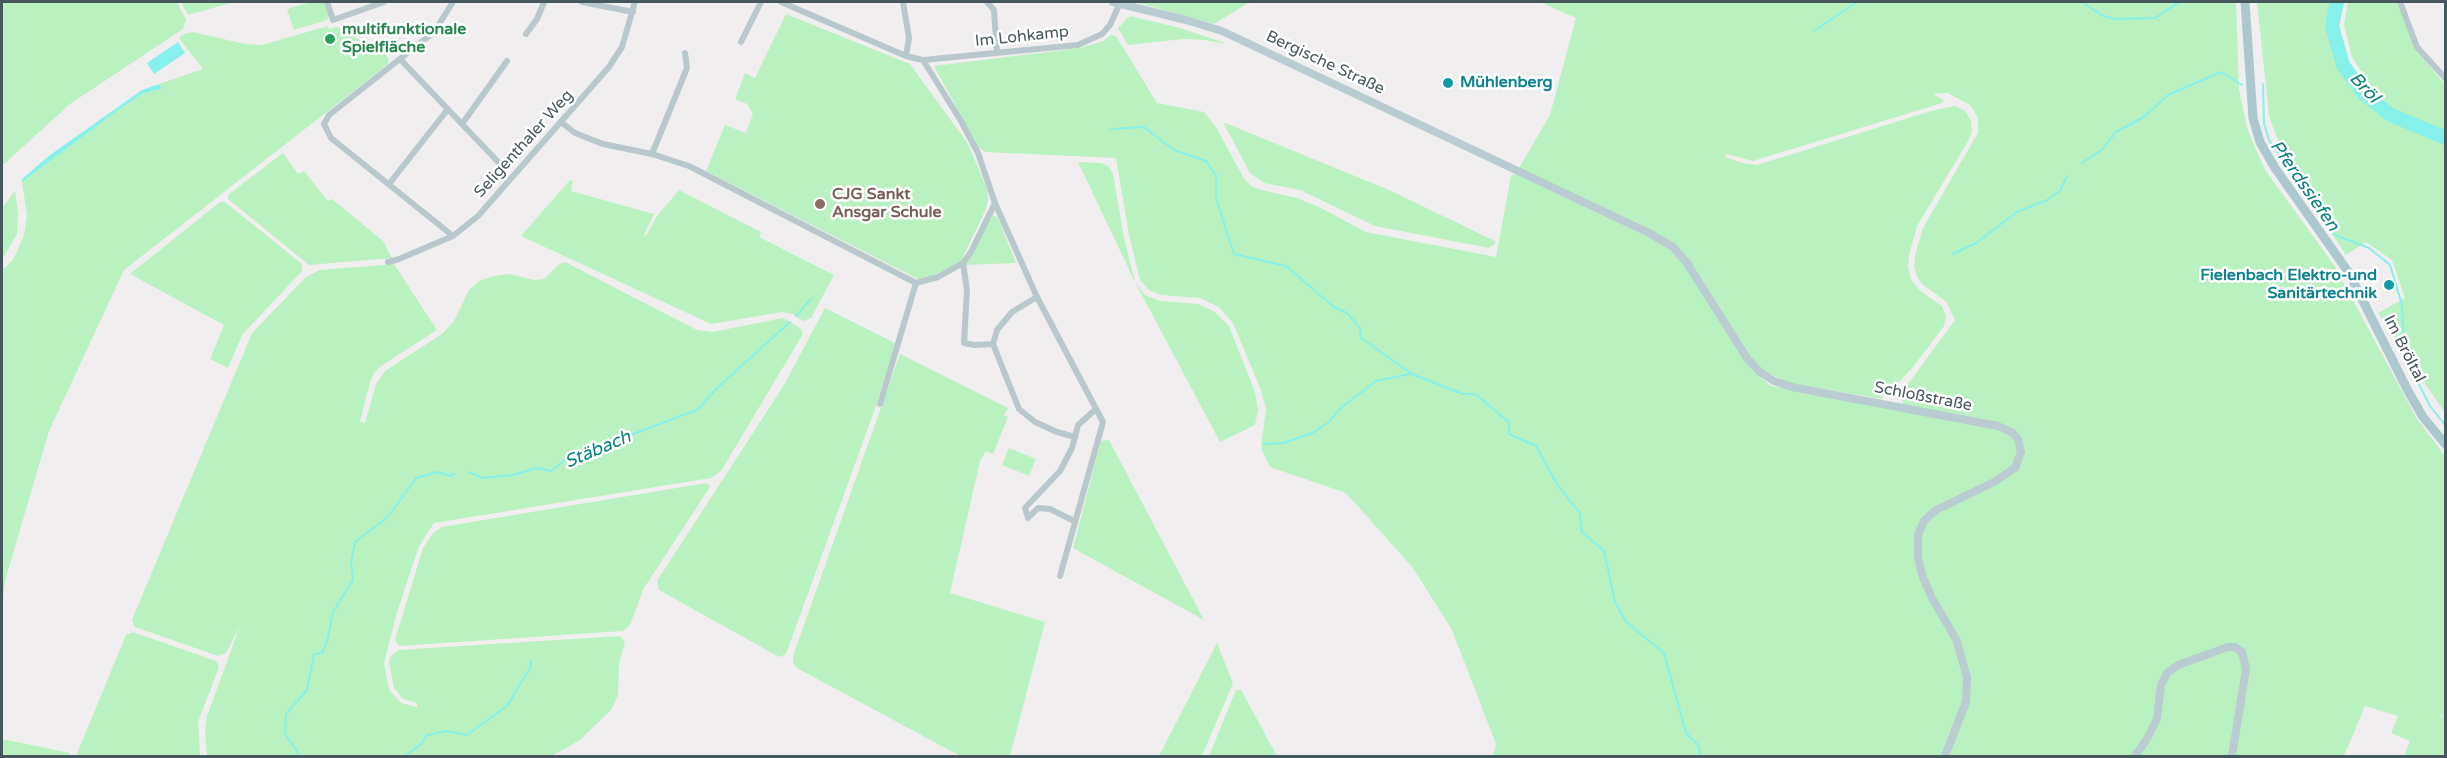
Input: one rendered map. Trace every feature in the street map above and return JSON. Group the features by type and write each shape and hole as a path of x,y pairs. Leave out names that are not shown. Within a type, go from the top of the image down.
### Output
{"main road":[{"name":"Bergische Straße","path":"1116,2 1222,31 1517,172"},
{"name":"Im Bröltal","path":"2245,2 2253,118 2260,142 2275,168 2349,273 2407,389 2423,417 2445,445"},
{"name":"Schloßstraße","path":"1517,172 1649,233 1673,248 1699,280 1747,358 1760,372 1774,381 1792,387 1998,426 2006,428 2015,436 2021,452 2015,468 1994,482 1936,510 1924,521 1918,535 1918,557 1922,576 1956,639 1967,677 1966,702 1946,756"},
{"path":"2135,756 2157,719 2161,685 2167,673 2178,665 2218,649 2232,647 2242,652 2246,669 2232,756"}],"street":[{"path":"327,2 333,20 384,2"},
{"path":"453,2 434,32 329,115 324,124 331,138 453,236"},
{"path":"526,34 537,19 544,2"},
{"path":"582,2 633,12"},
{"name":"Seligenthaler Weg","path":"388,262 453,236 478,216 609,67 622,47 635,2"},
{"path":"741,42 761,2"},
{"name":"Im Lohkamp","path":"781,2 906,56 923,60 1078,45 1093,40 1110,26 1116,2"},
{"path":"903,2 909,38 906,56"},
{"path":"987,2 994,10 997,52"},
{"path":"2400,2 2417,47 2445,79"},
{"path":"652,154 687,68 686,53"},
{"path":"400,59 502,166"},
{"path":"923,60 978,153 995,203 1037,297 1103,422 1060,576"},
{"path":"462,124 507,61"},
{"path":"389,184 448,109"},
{"path":"561,122 575,133 603,144 652,154 689,166 916,283 938,277 963,263 971,252 995,203"},
{"path":"963,263 968,290 964,342 974,345 993,344"},
{"path":"880,404 916,283"},
{"path":"1037,297 1012,312 997,330 993,344 1019,409 1035,422 1075,437"},
{"path":"1074,521 1050,509 1038,508 1028,518 1025,508 1060,471 1072,448 1078,424 1096,409"}],"green space":[{"path":"2,2 177,2 186,20 183,29 70,104 2,166"},
{"path":"181,2 234,2 188,15"},
{"path":"312,2 325,2 329,16 327,20 294,30 287,9"},
{"path":"1136,2 1250,2 1214,24"},
{"path":"1540,2 2236,2 2239,90 2248,131 2265,170 2334,265 2417,419 2445,456 2446,713 2434,721 2445,715 2445,756 2404,756 2410,741 2391,733 2398,716 2365,706 2344,756 1493,756 1496,744 1452,630 1413,568 1346,493 1270,467 1261,448 1266,409 1261,390 1233,323 1219,307 1200,298 1161,295 1149,290 1140,280 1129,235 1116,158 986,152 978,147 934,66 1080,48 1103,41 1111,35 1116,36 1157,103 1204,112 1216,127 1243,177 1251,186 1297,198 1317,206 1366,232 1496,257 1511,176 1516,174 1657,241 1669,249 1684,264 1753,371 1771,386 1901,410 1903,401 1900,395 1955,320 1947,302 1923,285 1914,267 1923,228 1978,133 1978,118 1970,105 1948,93 1933,94 1944,100 1942,103 1753,161 1726,154 1726,157 1742,163 1757,165 1931,111 1955,106 1965,111 1971,121 1972,132 1967,143 1917,226 1909,255 1908,267 1911,280 1919,290 1942,306 1946,316 1944,326 1913,367 1889,393 1880,397 1884,398 1882,399 1790,383 1764,371 1750,355 1697,271 1673,243 1519,168 1550,115 1576,18"},
{"path":"2257,2 2335,2 2331,27 2339,66 2372,107 2370,86 2352,57 2344,25 2348,2 2398,2 2416,49 2445,85 2445,413 2378,313 2405,298 2392,260 2366,242 2346,255 2287,165 2269,116"},
{"path":"786,14 910,64 968,144 987,189 988,199 986,209 961,261 920,280 706,171 725,125 746,133 753,114 747,104 735,99 745,73 755,78"},
{"path":"1130,16 1180,28 1228,44 1183,39 1128,45 1118,28"},
{"path":"328,26 329,29 337,27 386,55 389,60 387,65 124,270 49,431 5,581 2,610 2,270 13,260 24,235 27,215 22,182 144,93 162,89 159,84 203,69 179,38 184,34 193,32 245,44 262,45"},
{"path":"1223,122 1389,190 1495,241 1495,244 1489,248 1375,226 1300,190 1264,183 1250,173"},
{"path":"283,153 298,174 304,171 328,201 332,199 383,241 392,258 309,265 228,199 228,195"},
{"path":"1078,162 1101,163 1109,167 1113,174 1124,238 1135,282"},
{"path":"570,180 573,181 571,191 654,214 644,235 646,236 657,216 679,190 761,232 759,237 834,275 811,318 803,321 792,314 782,312 711,324 521,236"},
{"path":"15,191 18,215 17,234 2,260 2,208"},
{"path":"220,202 225,202 302,264 302,271 242,335 228,368 210,359 224,325 130,274"},
{"path":"993,215 998,218 1016,263 964,265 971,257"},
{"path":"565,262 697,330 712,332 783,318 800,328 803,334 721,471 711,478 434,523 419,546 397,612 384,663 389,690 401,703 417,707 417,703 403,699 394,688 389,663 390,657 398,650 620,636 625,642 619,663 618,695 611,710 580,740 552,756 207,756 205,729 207,716 240,626 226,653 218,656 135,627 132,620 252,333 306,277 320,270 394,264 437,330 381,366 374,373 360,422 365,423 376,384 385,371 442,334 454,321 469,290 479,281 509,274 534,280 544,279 558,265"},
{"path":"1135,282 1145,295 1160,301 1198,304 1215,312 1229,326 1255,392 1258,410 1255,425 1220,442"},
{"path":"825,308 895,343 876,406 786,654 779,657 659,590 657,581 784,385"},
{"path":"900,354 1008,408 1004,415 1008,417 993,454 986,451 980,461 950,593 1045,622 1010,756 960,756 797,668 793,663 793,656"},
{"path":"1109,440 1204,620 1073,548 1101,441"},
{"path":"1009,448 1036,459 1029,476 1002,465"},
{"path":"707,483 710,487 644,588 630,625 623,631 399,646 395,640 423,548 433,533 442,527"},
{"path":"133,632 216,661 219,667 198,722 200,756 76,756 126,635"},
{"path":"1217,643 1233,683 1202,756 1159,756"},
{"path":"1236,690 1241,690 1277,756 1209,756"},
{"path":"2,739 70,753 69,756 2,756"}],"water":[{"path":"178,42 185,53 154,74 147,63"},
{"path":"159,84 162,89 144,93 121,108 22,182 22,179 50,155 142,90"}],"waterway":[{"path":"1814,31 1857,2"},
{"path":"2082,2 2103,16 2116,19 2155,18 2179,2"},
{"name":"Bröl","path":"2337,2 2332,26 2343,65 2364,94 2391,115 2446,138"},
{"name":"Pferdssiefen","path":"2082,163 2103,149 2116,132 2144,117 2168,95 2221,72 2242,85"},
{"name":"Pferdssiefen","path":"2263,84 2264,123 2269,140 2303,191 2335,235 2369,248 2390,265 2402,305 2405,357 2430,406 2446,426"},
{"path":"1111,129 1144,127 1174,150 1206,161 1216,175 1216,198 1234,254 1286,266 1334,307 1347,313 1360,328 1361,338 1412,374 1463,394 1475,394 1509,422 1509,434 1536,446 1557,484 1580,513 1582,532 1604,551 1615,602 1626,622 1664,653 1686,733 1699,746 1700,756"},
{"name":"Pferdssiefen","path":"1953,254 1976,243 2017,212 2047,200 2060,191 2067,176"},
{"name":"Stäbach","path":"796,316 811,299"},
{"name":"Stäbach","path":"469,472 482,478 513,475 537,468 551,471 565,460 699,409 716,389 790,322"},
{"path":"1263,444 1284,443 1312,433 1328,423 1342,407 1376,381 1410,374"},
{"name":"Stäbach","path":"299,756 285,734 286,714 307,690 314,654 322,653 327,642 333,612 353,580 351,562 355,542 388,517 416,478 437,472 450,476 454,474"},
{"path":"405,756 421,744 427,735 446,731 467,735 507,706 530,668 531,661"}],"place":[{"name":"multifunktionale Spielfläche","path":"330,39"},
{"name":"Mühlenberg","path":"1448,83"},
{"name":"CJG Sankt Ansgar Schule","path":"820,204"},
{"name":"Fielenbach Elektro-und Sanitärtechnik","path":"2389,285"}]}
